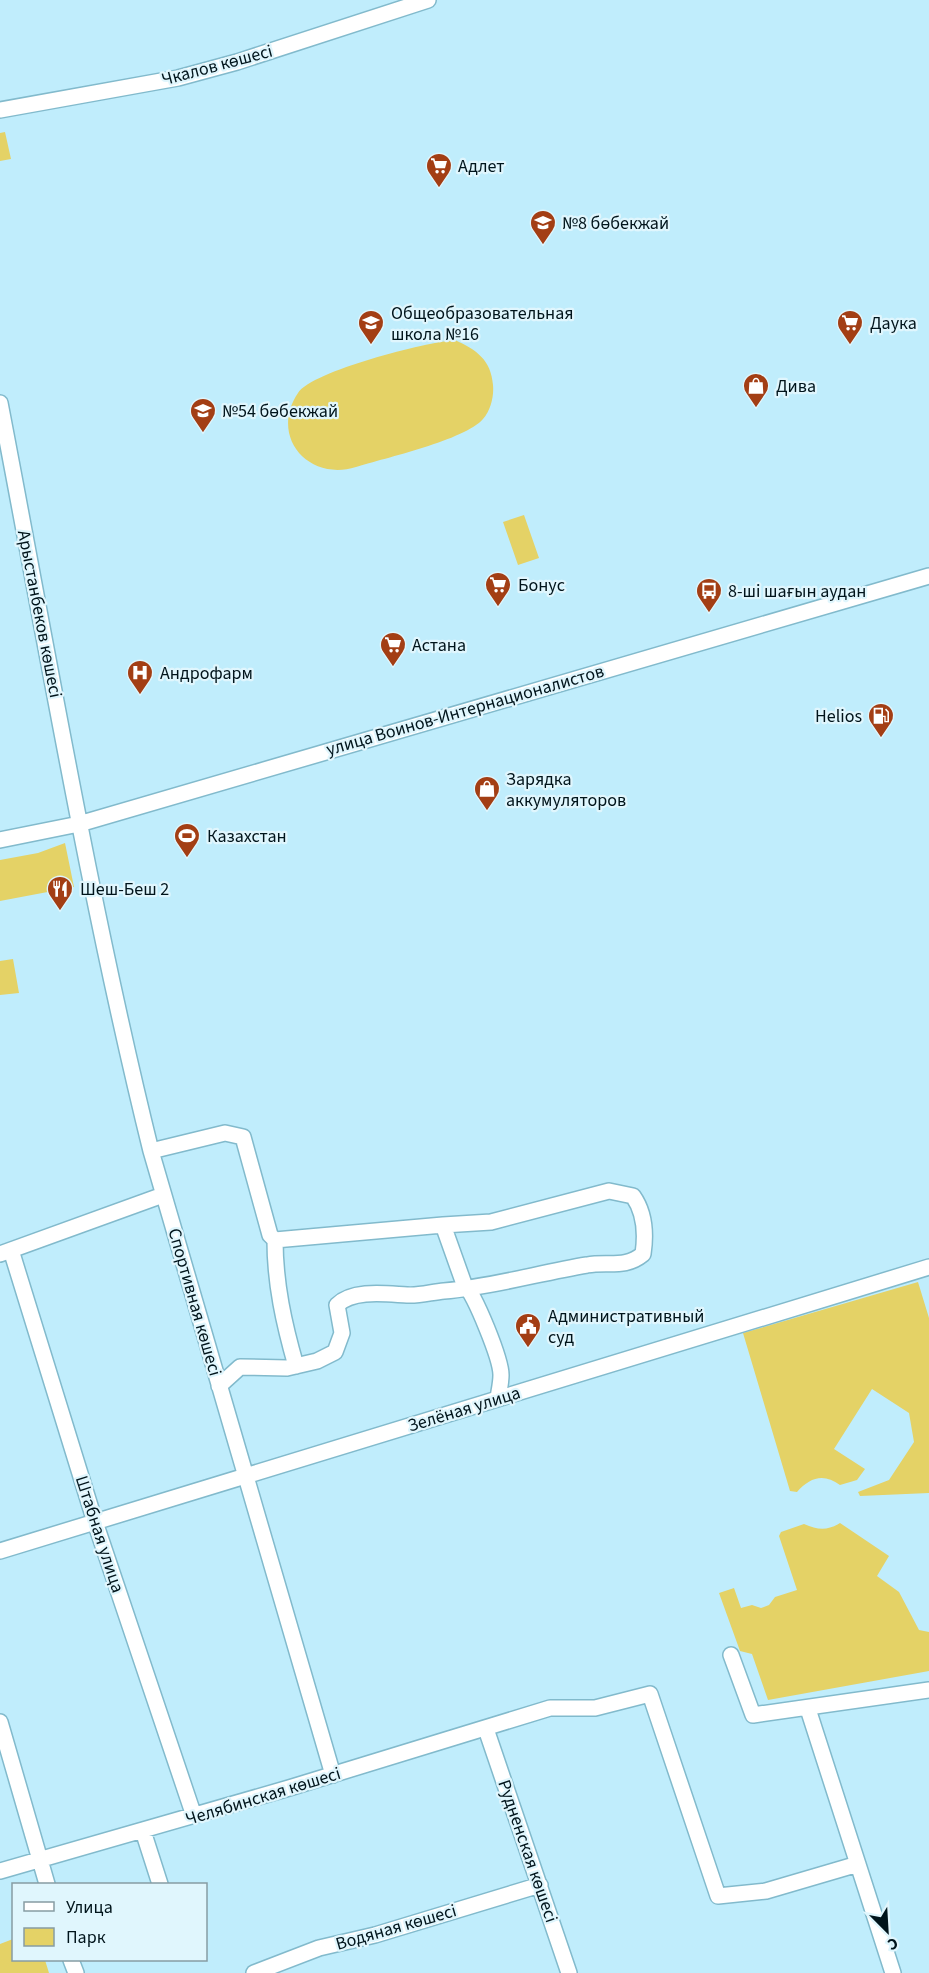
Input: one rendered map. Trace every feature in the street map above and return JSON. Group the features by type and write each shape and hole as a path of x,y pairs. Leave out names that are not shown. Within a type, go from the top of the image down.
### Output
{"street":[{"name":"Чкалов көшесі","path":"0,110 178,78 428,0"},
{"name":"Арыстанбеков көшесі","path":"0,403 79,824"},
{"name":"улица Воинов-Интернационалистов","path":"0,840 79,824 929,576"},
{"name":"Спортивная көшесі","path":"79,824 150,1151 333,1775"},
{"path":"150,1151 225,1133 243,1137 270,1235 275,1240 275,1269 282,1317 296,1366"},
{"path":"219,1386 240,1367 296,1366 317,1361 335,1352 342,1333 337,1305 342,1300 372,1294 411,1295 471,1290 590,1264 633,1262 643,1254 644,1246 641,1208 633,1196 609,1191 491,1221 275,1240"},
{"path":"6,1252 163,1195"},
{"path":"443,1224 465,1284 471,1290 501,1373 498,1398"},
{"name":"Штабная улица","path":"6,1252 194,1816"},
{"name":"Зелёная улица","path":"0,1551 929,1267"},
{"path":"731,1655 753,1715 929,1690"},
{"name":"Челябинская көшесі","path":"0,1871 40,1862 486,1730 550,1708 595,1708 650,1694 718,1896 766,1891 858,1864"},
{"path":"808,1709 893,1973"},
{"path":"0,1722 47,1883"},
{"name":"Рудненская көшесі","path":"486,1730 569,1973"},
{"path":"143,1831 160,1883"},
{"name":"Водяная көшесі","path":"254,1973 319,1948 375,1935 540,1885"}],"green space":[{"path":"5,132 11,159 0,161 0,133"},
{"path":"455,340 476,352 486,362 492,376 493,394 490,407 483,419 474,427 424,448 339,470 323,468 309,462 298,452 291,439 288,425 290,409 298,393 308,384 371,359"},
{"path":"524,515 539,558 518,565 503,522"},
{"path":"65,843 74,887 0,901 0,860 38,853"},
{"path":"13,959 19,993 0,995 0,961"},
{"path":"918,1282 929,1318 929,1493 860,1496 858,1492 889,1480 914,1442 909,1413 872,1389 834,1449 865,1469 857,1480 840,1485 828,1479 817,1478 797,1492 790,1491 743,1333"},
{"path":"840,1523 889,1556 877,1576 899,1592 919,1630 929,1632 929,1671 768,1700 752,1654 740,1651 719,1593 734,1588 741,1608 752,1605 761,1608 769,1605 775,1597 797,1590 779,1536 781,1532 804,1524 822,1529"},
{"path":"12,1939 12,1961 45,1961 49,1973 0,1973 0,1944"}],"place":[{"name":"Адлет","path":"439,189"},
{"name":"№8 бөбекжай","path":"543,246"},
{"name":"Общеобразовательная школа №16","path":"371,346"},
{"name":"Даука","path":"850,346"},
{"name":"Дива","path":"756,409"},
{"name":"№54 бөбекжай","path":"203,434"},
{"name":"Бонус","path":"498,608"},
{"name":"8-ші шағын аудан","path":"709,614"},
{"name":"Астана","path":"393,668"},
{"name":"Андрофарм","path":"140,696"},
{"name":"Helios","path":"881,739"},
{"name":"Зарядка аккумуляторов","path":"487,812"},
{"name":"Казахстан","path":"187,859"},
{"name":"Шеш-Беш 2","path":"60,912"},
{"name":"Административный суд","path":"528,1349"}]}
